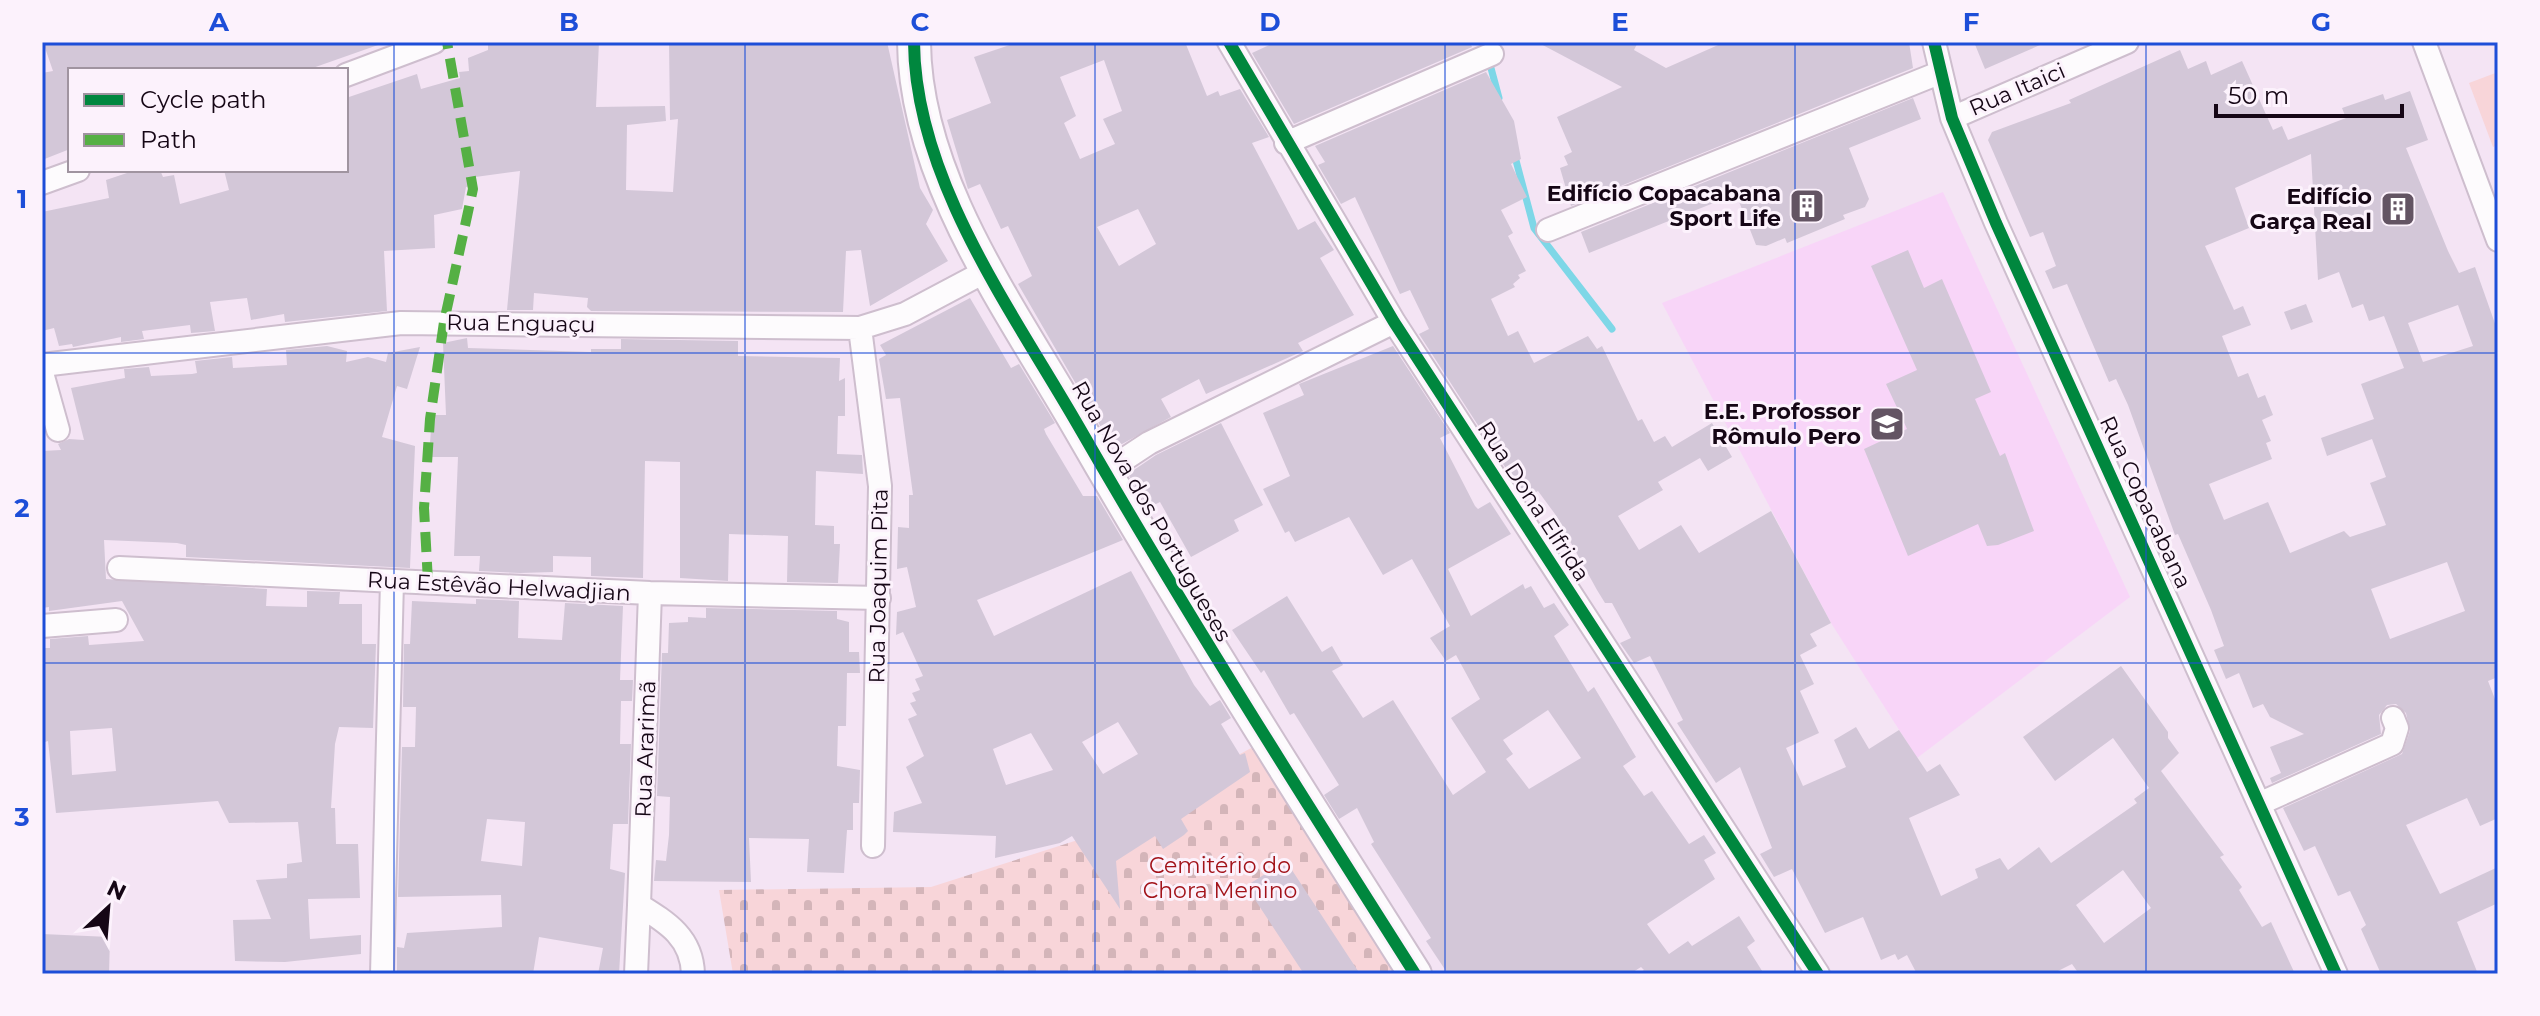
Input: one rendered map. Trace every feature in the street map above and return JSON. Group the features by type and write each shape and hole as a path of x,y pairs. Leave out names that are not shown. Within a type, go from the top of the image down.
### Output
{"street":[{"path":"348,74 434,42"},
{"name":"Rua Nova dos Portugueses","path":"914,42 929,143 943,182 988,270 1195,626 1415,974"},
{"name":"Rua Dona Elfrida","path":"1229,42 1394,322 1818,974"},
{"name":"Rua Copacabana","path":"1934,42 1952,118 2001,234 2336,974"},
{"name":"Rua Itaici","path":"1952,118 2127,42"},
{"path":"2424,42 2498,240"},
{"path":"1286,143 1492,54"},
{"path":"1548,230 1939,73"},
{"path":"42,183 72,172"},
{"name":"Rua Enguaçu","path":"42,365 401,323 860,328 905,314 988,270"},
{"path":"1105,472 1149,443 1394,322"},
{"name":"Rua Joaquim Pita","path":"860,328 880,486 873,846"},
{"path":"42,373 58,430"},
{"name":"Rua Estêvão Helwadjian","path":"119,568 650,593 879,598"},
{"path":"382,974 392,581"},
{"name":"Rua Ararimã","path":"636,974 650,593"},
{"path":"42,626 116,620"},
{"path":"2261,803 2392,744 2397,728 2393,718"},
{"path":"639,905 673,926 686,944 693,974"}],"shaded area":[{"name":"E.E. Profossor Rômulo Pero","path":"1943,192 2130,597 1917,758 1831,623 1662,303"}],"green space":[{"path":"2498,72 2498,145 2493,147 2469,83"},
{"name":"Cemitério do Chora Menino","path":"1253,747 1395,974 733,974 719,890 931,887 1084,838"}],"building":[{"path":"43,42 378,42 378,45 313,68 68,68 68,150 42,160 42,73 53,71"},
{"path":"488,42 599,42 596,107 665,106 666,121 627,125 626,190 673,192 678,119 670,120 669,42 887,42 920,188 933,210 926,224 948,261 870,306 861,250 846,251 843,312 591,311 587,307 588,298 534,293 533,310 507,310 520,171 468,178 471,186 466,187 462,209 434,215 435,248 384,251 387,311 285,322 284,314 251,320 247,298 210,302 215,331 191,333 190,325 142,331 144,339 121,342 121,337 73,347 72,344 59,346 54,328 42,331 42,212 109,198 106,180 130,172 161,172 163,177 174,175 180,204 229,190 224,172 348,172 348,97 417,74 421,89 460,78 459,72 469,71 468,58 488,50"},
{"path":"1019,42 1185,42 1207,96 1218,91 1220,96 1240,89 1269,137 1252,143 1298,230 1315,221 1334,250 1320,258 1354,315 1298,343 1303,351 1206,394 1199,379 1161,399 1171,417 1122,444 1109,441 1018,284 1032,276 1008,226 1001,229 980,184 968,189 947,120 991,103 974,57","holes":["1104,60 1122,111 1103,119 1115,144 1080,159 1064,123 1076,116 1060,77","1138,209 1156,244 1119,266 1097,227"]},
{"path":"1276,42 1470,42 1472,47 1294,124 1252,53"},
{"path":"1537,42 1638,42 1634,50 1666,68 1725,42 1909,42 1913,68 1571,206 1560,168 1568,165 1564,156 1572,152 1557,117 1622,87"},
{"path":"1974,42 2047,42 1985,69"},
{"path":"2180,50 2188,69 2206,61 2211,75 2242,61 2273,130 2282,126 2288,140 2346,118 2342,108 2383,94 2385,100 2410,91 2428,140 2406,148 2459,273 2475,267 2498,332 2498,677 2488,681 2498,707 2498,818 2480,826 2467,798 2406,825 2440,894 2498,867 2498,903 2457,922 2478,974 2381,974 2361,929 2366,925 2350,891 2338,896 2315,846 2304,851 2283,808 2402,754 2410,731 2406,713 2396,704 2387,705 2379,715 2381,734 2272,783 2270,778 2281,773 2270,747 2304,734 2270,717 2263,704 2253,708 2239,673 2226,679 2214,650 2224,646 2178,534 2175,535 2128,405 2116,379 2109,382 2067,284 2053,289 2045,271 2056,266 2043,232 2030,237 1988,140 1992,132 2071,103 2069,100","holes":["2311,154 2318,280 2339,272 2352,308 2363,304 2369,321 2384,316 2404,368 2361,384 2374,419 2321,438 2327,456 2372,439 2386,477 2370,483 2386,525 2350,537 2344,531 2290,553 2268,502 2224,520 2209,484 2272,459 2266,443 2271,441 2262,420 2273,415 2265,395 2258,398 2248,373 2238,377 2222,336 2251,325 2243,306 2234,310 2205,246 2249,228 2235,188","2458,305 2473,346 2423,362 2408,323","2447,562 2465,611 2390,639 2371,589"]},
{"path":"1486,72 1514,121 1521,159 1511,164 1527,197 1501,210 1513,233 1508,236 1526,271 1518,275 1520,278 1513,284 1515,287 1491,299 1508,336 1518,331 1534,363 1588,336 1597,349 1602,346 1638,421 1642,419 1654,442 1665,436 1672,447 1712,423 1732,457 1708,471 1700,458 1658,482 1663,490 1618,516 1639,550 1681,525 1699,553 1771,511 1831,623 1810,634 1817,646 1800,655 1814,684 1800,691 1819,733 1786,748 1803,786 1846,767 1834,740 1856,727 1869,749 1899,730 1927,772 1940,764 1960,795 1909,818 1941,896 1978,878 1975,869 2000,858 2008,870 2039,847 2051,863 2137,803 2134,799 2149,788 2113,738 2055,781 2023,737 2121,666 2168,732 2168,738 2179,753 2161,771 2224,855 2220,857 2242,887 2239,890 2262,927 2271,922 2295,974 2079,974 2072,964 2052,974 1917,974 1907,955 1898,960 1895,954 1881,960 1863,917 1825,933 1792,869 1774,877 1760,854 1772,848 1740,767 1716,783 1677,723 1683,720 1650,656 1634,663 1620,643 1631,638 1612,603 1605,603 1555,514 1538,491 1525,498 1419,334 1429,329 1410,290 1400,294 1355,197 1341,204 1318,165 1325,162 1315,146","holes":["2123,870 2151,908 2104,943 2076,905"]},
{"path":"1913,98 1921,119 1849,148 1869,199 1865,207 1843,215 1845,219 1787,243 1785,238 1766,246 1756,245 1736,194 1589,253 1581,232"},
{"path":"1908,250 1924,288 1942,279 1991,392 1975,399 2000,456 2005,453 2034,531 1998,545 1987,546 1978,524 1908,556 1864,449 1907,429 1886,384 1917,370 1871,266"},
{"path":"970,298 1011,368 1019,364 1055,423 1044,429 1083,496 1097,496 1123,540 977,600 994,636 1131,571 1194,685 1210,706 1220,700 1231,718 1221,724 1240,755 1245,753 1250,772 1181,819 1188,831 1163,849 1155,836 1116,861 1120,909 1072,836 1060,843 995,858 996,836 893,832 894,812 922,803 906,767 924,756 908,719 917,715 910,703 916,701 912,693 920,690 915,679 923,676 903,632 896,635 897,612 916,607 907,567 897,569 898,527 909,528 909,495 913,495 900,398 886,399 879,359 886,355 880,345","holes":["1118,722 1138,754 1103,774 1082,742","1031,733 1053,770 1006,785 993,749"]},
{"path":"2306,304 2313,322 2291,330 2284,312"},
{"path":"467,338 468,348 591,352 591,349 621,349 621,339 738,341 738,356 840,358 839,381 845,378 845,416 838,416 837,454 862,455 863,474 816,471 815,525 834,526 834,544 840,544 838,583 787,582 788,536 729,534 728,581 680,578 680,462 645,461 643,578 591,576 591,557 553,556 553,572 520,573 479,571 480,556 454,556 458,457 429,457 432,415 446,415 443,343"},
{"path":"327,346 347,351 346,362 368,357 386,362 388,353 420,347 407,389 397,386 382,437 415,446 410,568 186,557 186,545 177,543 104,540 106,579 267,589 266,606 307,607 307,591 340,592 339,604 362,604 362,644 376,644 373,728 339,727 335,744 331,808 335,808 336,844 358,844 360,898 308,899 310,939 361,935 361,954 285,962 235,961 233,920 271,919 256,880 287,878 287,864 302,862 298,822 229,823 218,801 56,813 48,741 45,742 42,718 42,648 50,648 50,639 88,636 89,645 144,641 122,601 49,611 49,607 42,608 42,451 61,450 58,444 69,439 84,440 71,388 125,378 124,369 149,367 151,376 192,374 197,373 195,361 232,357 233,368 287,365 286,350","holes":["112,728 116,771 72,775 70,731"]},
{"path":"1393,346 1450,433 1440,438 1475,506 1478,509 1490,502 1511,534 1448,569 1471,616 1523,584 1525,589 1531,586 1544,608 1554,603 1569,625 1554,636 1588,692 1594,687 1636,757 1623,766 1644,796 1652,791 1689,844 1704,835 1716,853 1704,860 1715,879 1647,924 1669,954 1688,941 1692,946 1739,916 1755,941 1747,947 1764,974 1638,974 1644,970 1641,967 1630,974 1448,974 1426,941 1431,938 1371,844 1374,842 1357,808 1339,819 1324,795 1339,785 1294,713 1290,715 1264,670 1261,673 1232,630 1287,596 1322,652 1332,646 1343,665 1332,671 1363,718 1393,700 1453,795 1486,772 1451,718 1480,699 1456,655 1446,661 1430,638 1450,626 1412,559 1383,575 1349,517 1295,542 1289,531 1285,533 1263,489 1290,476 1263,413 1304,395 1299,384","holes":["1548,710 1581,758 1529,789 1506,759 1513,754 1503,740"]},
{"path":"1221,423 1263,505 1234,520 1239,531 1191,557 1160,502 1148,508 1128,474 1156,455"},
{"path":"476,599 519,601 518,638 562,640 565,603 623,606 620,680 633,680 632,701 621,701 620,744 631,744 628,824 613,824 610,869 625,873 619,974 598,974 603,948 539,937 533,974 397,974 397,947 404,948 407,933 502,927 501,895 398,897 402,747 415,747 416,707 403,707 404,644 410,644 412,601 476,604","holes":["487,819 525,822 522,866 481,861"]},
{"path":"706,608 837,611 837,619 849,622 849,652 859,652 860,673 847,673 846,726 838,726 837,766 860,770 859,803 853,803 853,830 847,830 844,873 807,872 809,839 749,838 751,882 654,881 656,860 666,861 669,835 670,797 657,796 662,653 668,653 669,623 688,622 688,617 706,618"},
{"path":"1286,861 1360,974 1304,974 1246,886"},
{"path":"42,934 110,937 109,974 42,974"}],"waterway":[{"path":"1484,42 1499,98"},
{"path":"1514,153 1534,228 1612,329"}],"marked path":[{"path":"428,582 424,508 430,419 444,322 473,189 447,42"}],"cycle path":[{"path":"914,42 919,93 931,144 949,194 972,243 1202,634 1415,974"},
{"path":"1229,42 1394,322 1818,974"},
{"path":"1934,42 1952,118 1996,223 2336,974"}],"place":[{"name":"Edifício Copacabana Sport Life","path":"1807,206"},
{"name":"Edifício Garça Real","path":"2398,209"},
{"name":"E.E. Profossor Rômulo Pero","path":"1887,424"}]}
